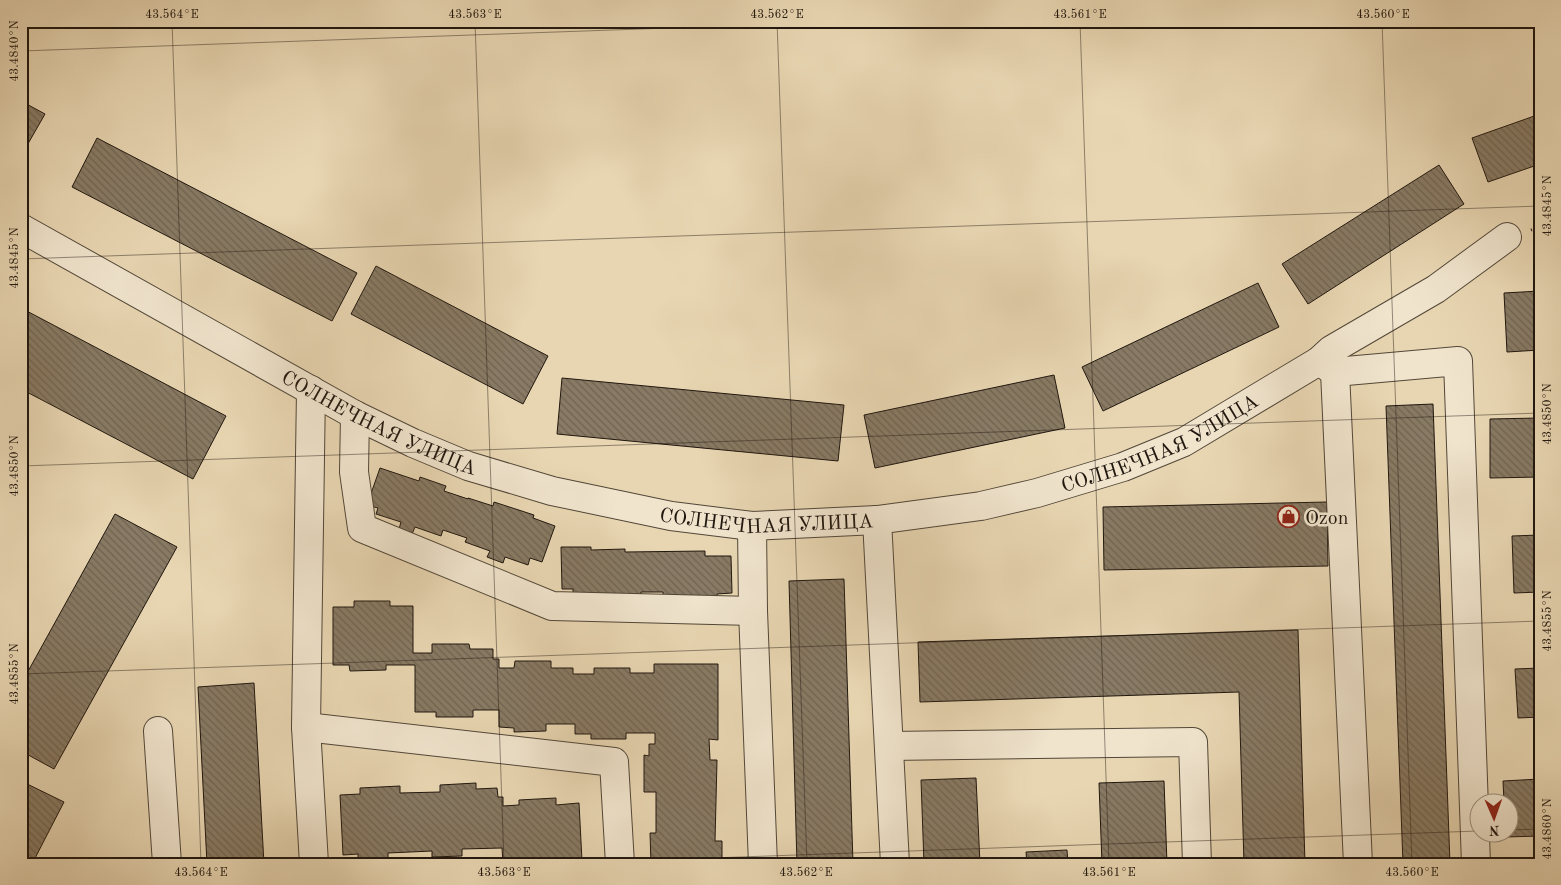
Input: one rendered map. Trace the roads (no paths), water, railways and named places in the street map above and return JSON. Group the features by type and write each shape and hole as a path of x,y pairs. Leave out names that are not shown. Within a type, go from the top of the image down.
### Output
{"street":[{"name":"СОЛНЕЧНАЯ УЛИЦА","path":"21,228 290,380 414,444 468,466 552,491 671,516 752,526 877,520 981,506 1037,493 1123,466 1184,442 1327,367 1331,350 1436,289 1507,236"},
{"path":"1358,864 1327,367 1458,361 1476,864"},
{"path":"311,390 306,726 314,864"},
{"path":"355,415 354,472 362,528 552,606 753,611"},
{"path":"877,520 895,864"},
{"path":"752,526 753,611 763,864"},
{"path":"306,726 614,762 620,864"},
{"path":"158,731 167,864"},
{"path":"890,746 1193,742 1197,864"}],"place":[{"name":"Ozon","path":"1289,517"}]}
